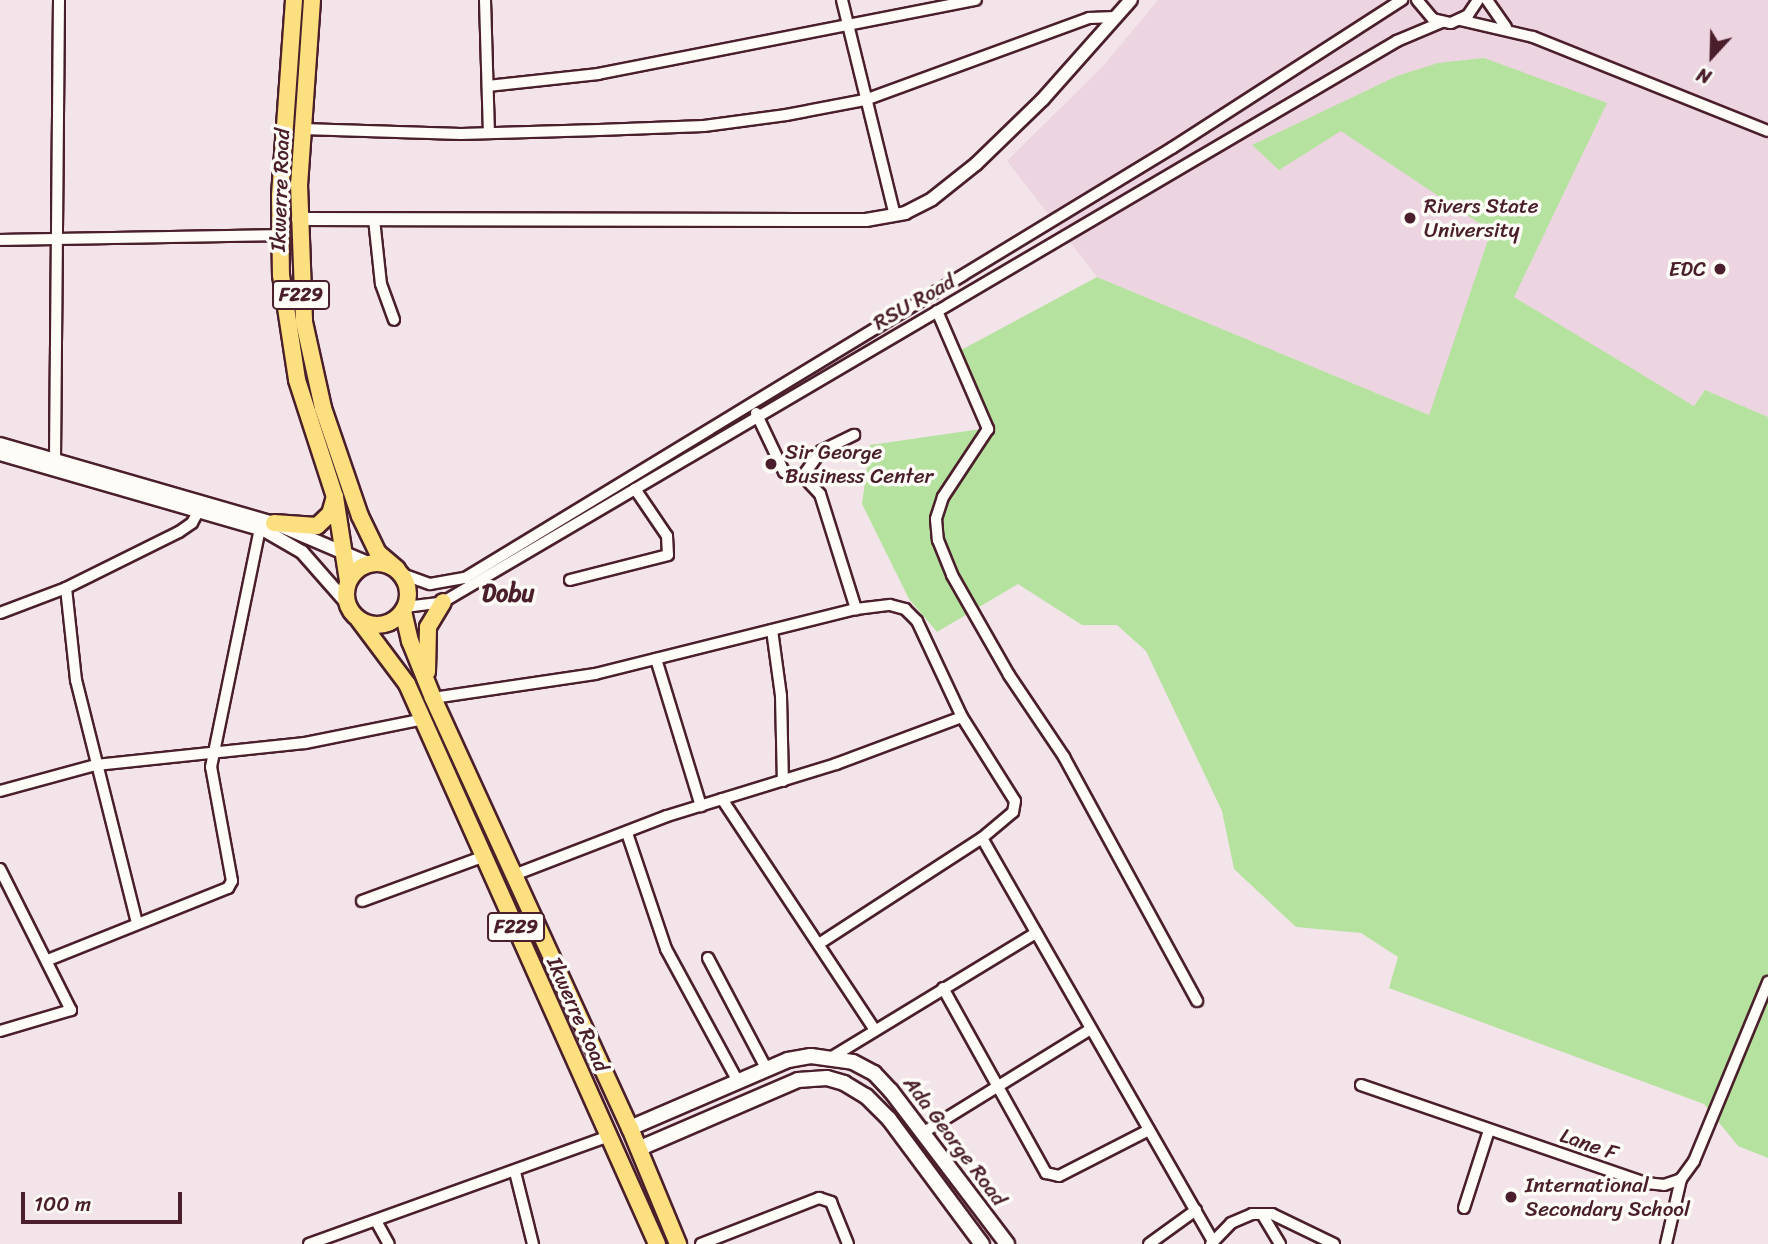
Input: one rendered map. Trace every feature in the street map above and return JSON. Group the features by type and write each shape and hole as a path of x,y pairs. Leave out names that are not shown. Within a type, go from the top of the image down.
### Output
{"main road":[{"name":"Ikwerre Road","path":"294,0 280,235 284,304 297,380 335,497 347,556 348,581"},
{"name":"Ikwerre Road","path":"312,0 298,219 304,322 323,408 366,531 378,553 400,572"},
{"path":"267,526 317,526 330,514 335,497"},
{"path":"348,581 368,563 400,572"},
{"name":"F229","path":"400,572 409,592 404,609"},
{"name":"F229","path":"348,581 346,602 359,620"},
{"path":"431,693 428,627 443,601"},
{"name":"Ikwerre Road","path":"404,609 431,693 630,1128 678,1244"},
{"path":"359,620 388,624 404,609"},
{"name":"Ikwerre Road","path":"359,620 394,662 424,719 657,1244"},
{"name":"Ada George Road","path":"630,1128 788,1060 832,1057 874,1073 924,1132 1007,1244"},
{"name":"Ada George Road","path":"638,1149 798,1080 827,1078 844,1083 866,1096 889,1119 982,1244"}],"street":[{"path":"55,459 59,0"},
{"path":"485,0 489,133"},
{"path":"842,0 895,215"},
{"path":"488,86 598,74 976,0"},
{"path":"298,219 853,220 895,215 932,200 976,164 1043,99 1131,0"},
{"name":"RSU Road","path":"404,609 443,601 635,489 1402,0"},
{"path":"1418,0 1425,14 1442,22"},
{"path":"1460,20 1478,0"},
{"path":"1488,0 1506,27"},
{"path":"302,129 489,133 704,125 865,100 1089,18 1116,18"},
{"name":"RSU Road","path":"400,572 430,584 465,578 755,411 937,311 1397,41 1442,22 1460,20 1506,27 1768,131"},
{"path":"374,219 381,284 394,320"},
{"path":"0,240 280,235"},
{"path":"937,311 988,429 943,497 936,519 938,540 964,597 1009,676 1064,757 1197,1001"},
{"path":"755,411 784,472 803,476 820,494 856,609"},
{"path":"803,476 821,451 854,435"},
{"path":"0,444 267,526 368,563"},
{"path":"0,454 201,506"},
{"path":"570,580 668,555 667,536 635,489"},
{"path":"0,614 66,588 179,532 201,506"},
{"path":"267,526 302,552 346,602"},
{"path":"48,960 137,922 228,888 232,881 211,785 213,752 267,526"},
{"path":"66,588 76,680 137,922"},
{"path":"431,693 594,674 856,609 890,605 905,609 917,621 962,717 1015,801 1013,812 982,838 819,944"},
{"path":"772,630 781,696 783,780"},
{"path":"656,659 701,806"},
{"path":"514,875 701,806 962,717"},
{"path":"0,791 96,765 305,743 424,719"},
{"path":"722,799 778,890 819,944 875,1030"},
{"path":"627,833 666,949 737,1080"},
{"path":"982,838 1212,1242 1231,1223 1262,1214 1291,1222 1334,1244"},
{"path":"362,901 485,856"},
{"path":"0,869 71,1010 0,1031"},
{"path":"832,1057 1036,933"},
{"path":"708,958 766,1068"},
{"path":"1666,1244 1681,1179 1694,1161 1768,982"},
{"path":"943,988 1045,1173 1053,1178 1149,1130"},
{"path":"924,1132 1091,1029"},
{"name":"Lane F","path":"1361,1085 1646,1183 1664,1185 1681,1179"},
{"path":"1464,1208 1489,1130"},
{"path":"309,1244 610,1136"},
{"path":"515,1172 533,1244"},
{"path":"701,1244 819,1198 831,1202 848,1244"},
{"path":"1149,1244 1196,1210"},
{"path":"1262,1214 1280,1244"},
{"path":"376,1221 389,1244"}],"shaded area":[{"name":"Rivers State University","path":"1158,0 1768,0 1768,417 1705,390 1694,406 1478,276 1429,415 1097,277 1007,161 1104,65"}],"green space":[{"path":"1484,58 1607,103 1514,297 1694,406 1705,390 1768,417 1768,1158 1738,1146 1704,1104 1389,988 1398,957 1361,933 1296,927 1234,869 1222,811 1146,651 1117,625 1082,625 1018,584 937,632 909,599 862,504 870,445 995,427 961,350 1097,277 1429,415 1491,231 1341,131 1279,170 1252,145 1397,76 1438,63"}],"place":[{"name":"Rivers State University","path":"1410,218"},
{"name":"EDC","path":"1720,269"},
{"name":"Sir George Business Center","path":"771,464"},
{"name":"International Secondary School","path":"1511,1197"}],"district":[{"name":"Dobu","path":"508,594"}]}
